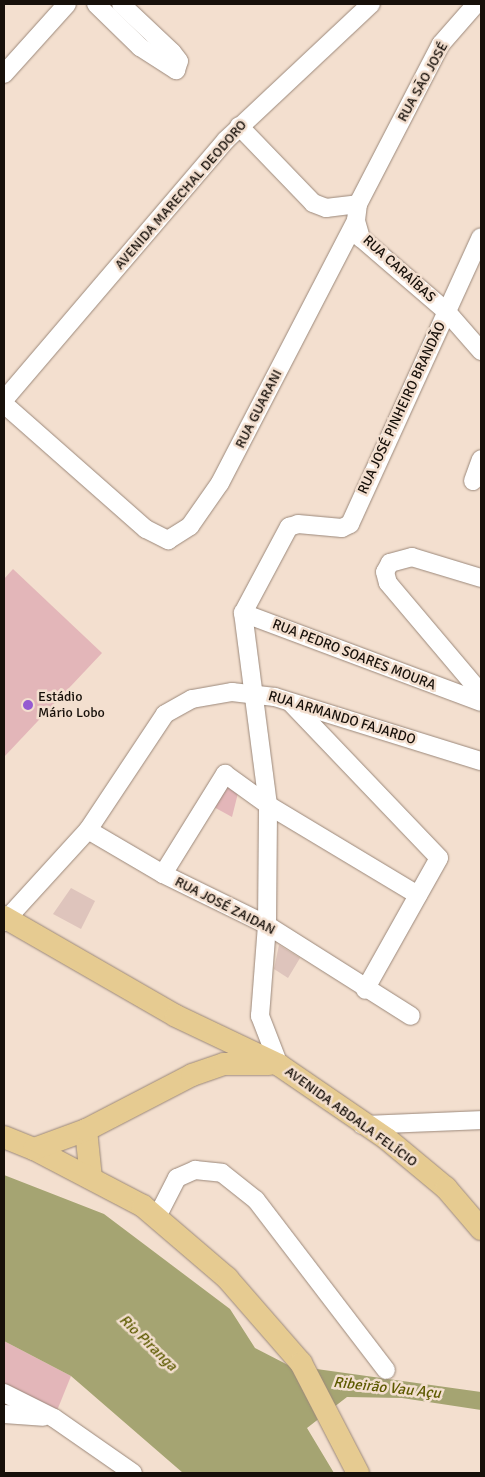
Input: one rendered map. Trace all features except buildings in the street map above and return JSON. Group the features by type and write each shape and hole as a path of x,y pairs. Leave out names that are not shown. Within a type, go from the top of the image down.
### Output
{"main road":[{"path":"4,920 176,1016 279,1065"},
{"name":"AVENIDA ABDALA FELÍCIO","path":"34,1149 86,1130 192,1075 224,1064 241,1062 279,1065 362,1125 386,1139 446,1188 481,1229"},
{"path":"86,1130 95,1180"},
{"path":"4,1137 34,1149 95,1180 150,1212 228,1278 301,1363 358,1473"}],"street":[{"path":"96,4 140,47 176,70 178,61 172,52 121,4"},
{"name":"AVENIDA MARECHAL DEODORO","path":"4,400 239,126 371,4"},
{"name":"RUA SÃO JOSÉ","path":"357,213 410,100 441,44 476,4"},
{"path":"4,74 64,5"},
{"path":"239,126 313,203 326,208 357,213"},
{"name":"RUA CARAÍBAS","path":"357,213 361,238 447,312 479,344"},
{"name":"RUA GUARANI","path":"4,404 129,511 146,529 168,540 190,526 220,483 357,213"},
{"name":"RUA JOSÉ PINHEIRO BRANDÃO","path":"244,621 289,527 298,524 342,528 350,524 481,237"},
{"path":"473,482 481,459"},
{"path":"481,578 412,557 390,562 385,572 388,583 481,693"},
{"path":"244,621 255,693 268,806 267,925 260,1016 279,1065"},
{"name":"RUA PEDRO SOARES MOURA","path":"244,621 481,702"},
{"name":"RUA ARMANDO FAJARDO","path":"4,920 88,830 165,714 192,699 225,693 255,693 289,701 481,761"},
{"path":"289,701 439,858 365,990"},
{"path":"163,874 225,774 268,806 418,895"},
{"name":"RUA JOSÉ ZAIDAN","path":"88,830 163,874 267,925 365,990 411,1016"},
{"path":"362,1125 481,1120"},
{"path":"150,1212 177,1178 195,1170 222,1173 256,1200 386,1370"},
{"path":"4,1393 54,1418 133,1473"},
{"path":"4,1414 54,1418"}],"shaded area":[{"name":"Estádio Mário Lobo","path":"13,569 102,653 4,757 4,579"},
{"path":"225,780 239,789 232,817 212,806"},
{"path":"4,1341 71,1376 54,1418 4,1414"}],"water":[{"path":"4,1175 104,1214 230,1309 255,1348 288,1365 481,1392 481,1410 402,1398 347,1397 307,1428 334,1473 183,1473 71,1376 4,1341"}],"place":[{"name":"Estádio Mário Lobo","path":"28,705"}],"water label":[{"name":"Rio Piranga","path":"148,1343"},
{"name":"Ribeirão Vau Açu","path":"387,1388"}]}
